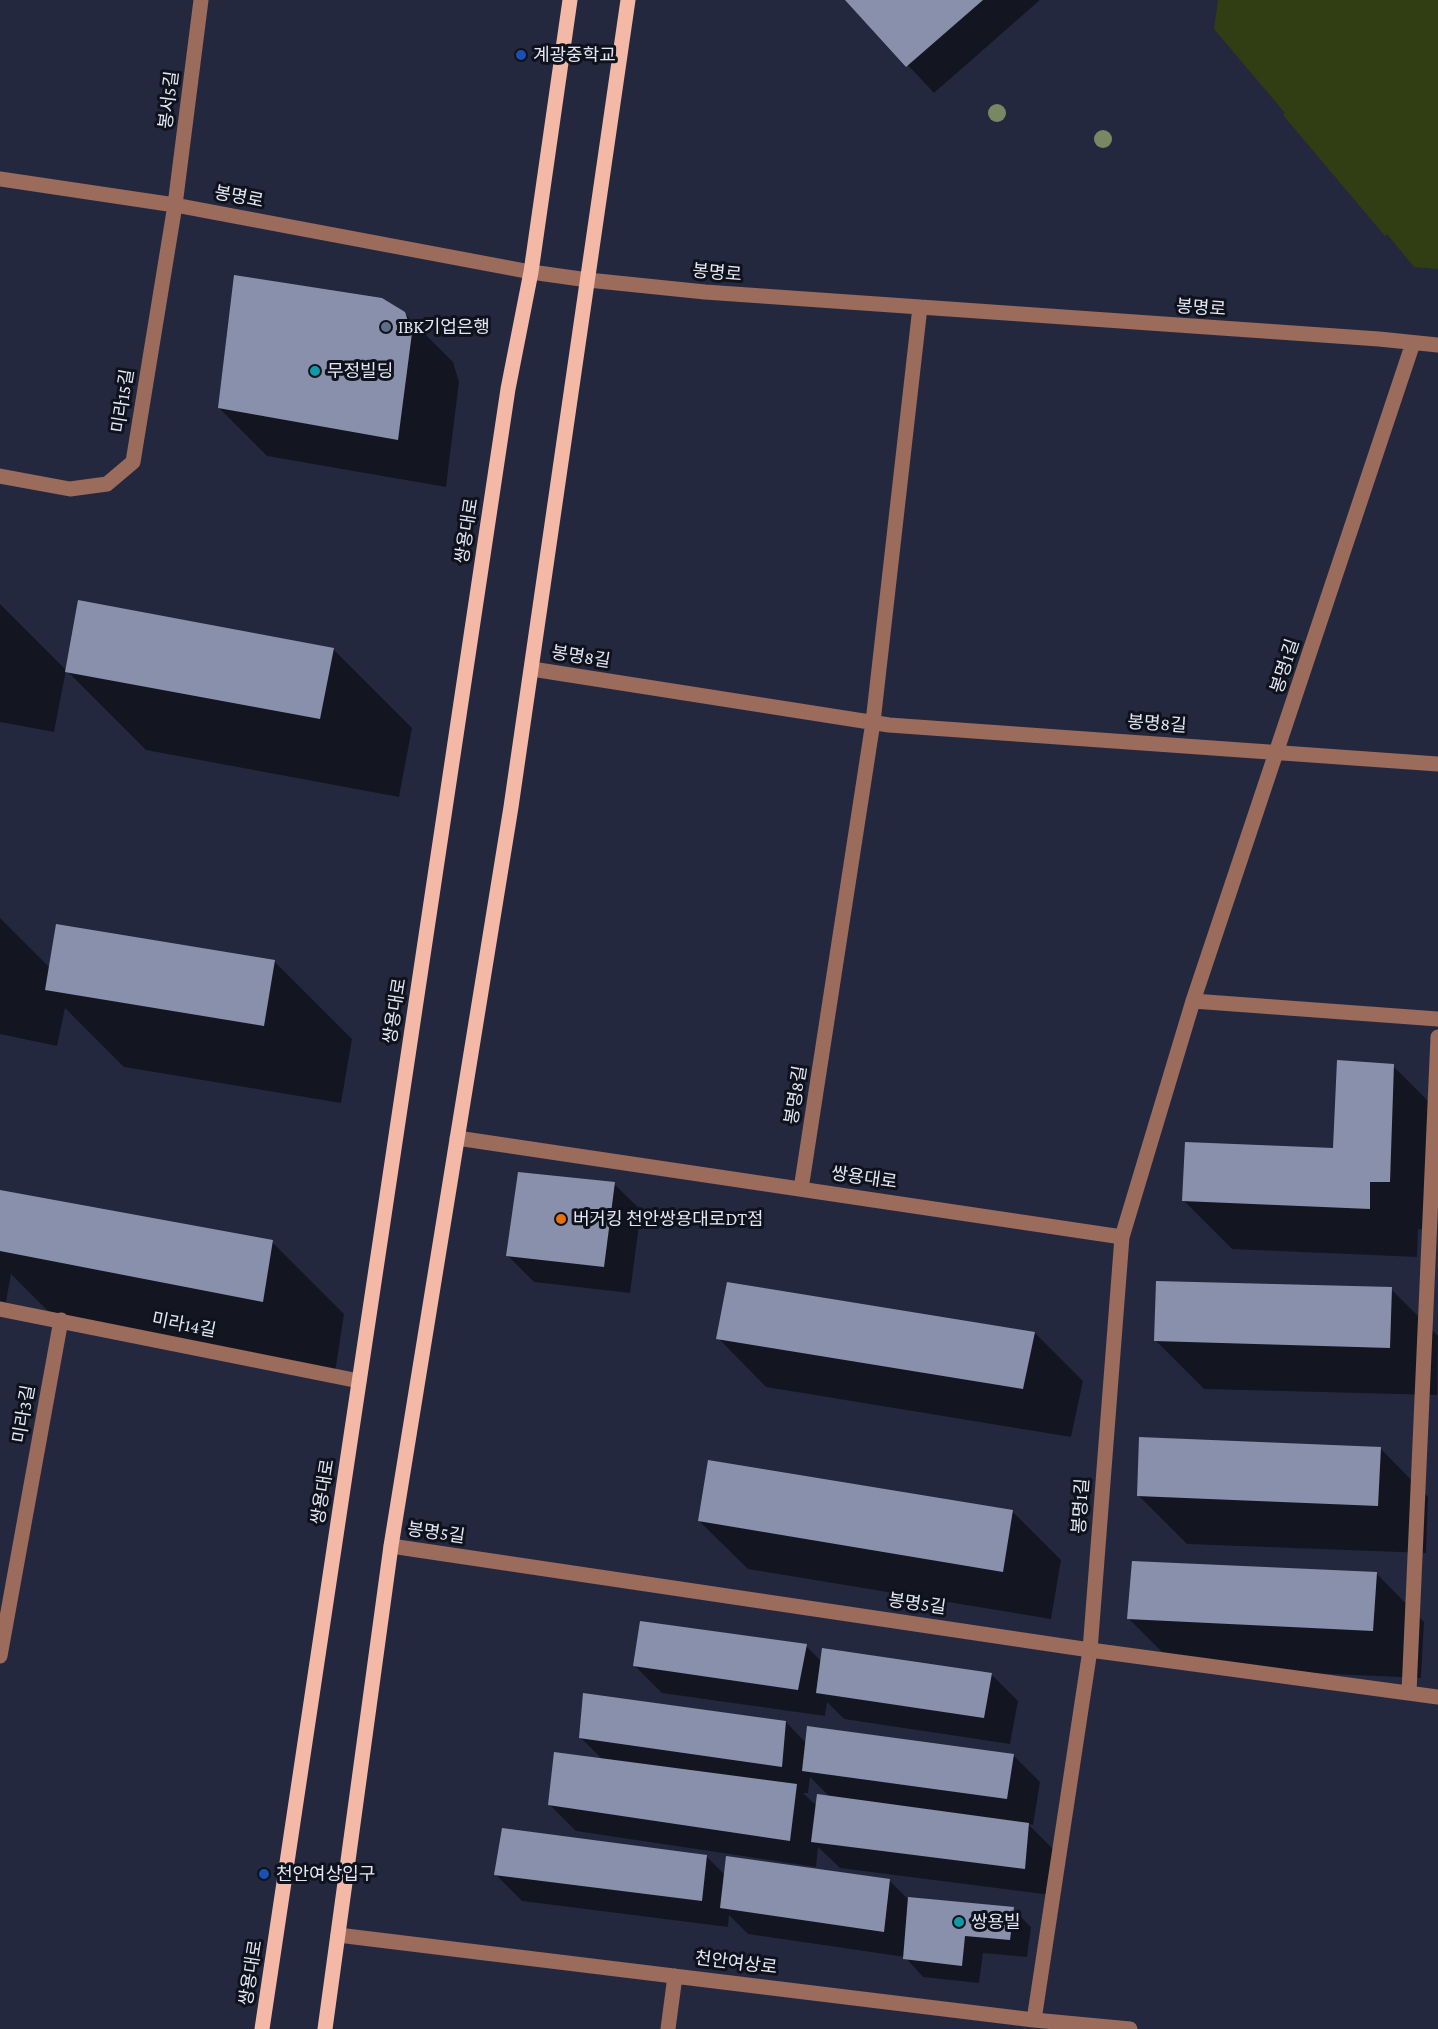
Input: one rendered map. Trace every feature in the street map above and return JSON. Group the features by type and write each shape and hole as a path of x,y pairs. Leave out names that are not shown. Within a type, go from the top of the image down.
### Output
{"main road":[{"name":"쌍용대로","path":"262,2029 508,389 531,272 570,0"},
{"path":"325,2029 391,1546 511,807 628,0"}],"street":[{"name":"봉서5길","path":"175,205 201,0"},
{"name":"봉명로","path":"0,179 175,205 531,272 588,280 705,292 1438,345"},
{"name":"미라15길","path":"0,476 70,489 108,484 133,462 175,205"},
{"name":"봉명8길","path":"801,1189 873,722 920,308"},
{"name":"봉명1길","path":"1034,2020 1090,1650 1122,1237 1193,1001 1413,343"},
{"name":"봉명8길","path":"531,669 873,722 1438,764"},
{"path":"1193,1001 1438,1019"},
{"path":"1409,1692 1438,1037"},
{"name":"쌍용대로","path":"458,1138 1122,1237"},
{"name":"미라14길","path":"0,1309 359,1381"},
{"name":"미라3길","path":"0,1656 6,1594 61,1320"},
{"name":"봉명5길","path":"391,1546 1090,1650 1438,1697"},
{"name":"천안여상로","path":"338,1935 675,1976 1003,2023 1034,2020 1130,2029"},
{"path":"668,2029 675,1976"}],"green space":[{"path":"1218,0 1438,0 1438,269 1414,267 1283,115 1285,113 1214,29"}],"building":[{"path":"845,0 983,0 906,67"},
{"name":"무정빌딩","path":"234,275 382,298 405,312 412,333 398,440 218,408"},
{"path":"78,600 334,648 320,719 65,672"},
{"path":"56,924 275,960 264,1026 45,990"},
{"path":"1337,1060 1394,1064 1390,1182 1370,1182 1370,1209 1182,1201 1185,1142 1333,1148"},
{"name":"버거킹 천안쌍용대로DT점","path":"518,1172 615,1182 604,1267 506,1256"},
{"path":"0,1190 273,1240 263,1302 0,1251"},
{"path":"1156,1281 1392,1287 1390,1348 1154,1341"},
{"path":"727,1282 1035,1332 1023,1389 716,1339"},
{"path":"1139,1437 1381,1447 1378,1506 1137,1496"},
{"path":"708,1460 1013,1510 1003,1572 698,1521"},
{"path":"1132,1561 1377,1572 1373,1631 1127,1619"},
{"path":"640,1621 807,1644 798,1690 633,1666"},
{"path":"822,1648 992,1673 984,1718 816,1693"},
{"path":"583,1693 786,1721 782,1767 579,1738"},
{"path":"807,1726 1014,1754 1007,1799 802,1771"},
{"path":"554,1752 797,1784 790,1841 548,1805"},
{"path":"817,1794 1029,1823 1025,1869 811,1842"},
{"path":"502,1828 707,1855 702,1901 494,1875"},
{"path":"726,1856 890,1879 884,1932 720,1908"},
{"name":"쌍용빌","path":"908,1897 1014,1907 1010,1940 965,1936 962,1966 903,1959"}],"place":[{"name":"계광중학교","path":"521,55"},
{"name":"IBK기업은행","path":"386,327"},
{"name":"무정빌딩","path":"315,371"},
{"name":"버거킹 천안쌍용대로DT점","path":"561,1219"},
{"name":"천안여상입구","path":"264,1874"},
{"name":"쌍용빌","path":"959,1922"}]}
